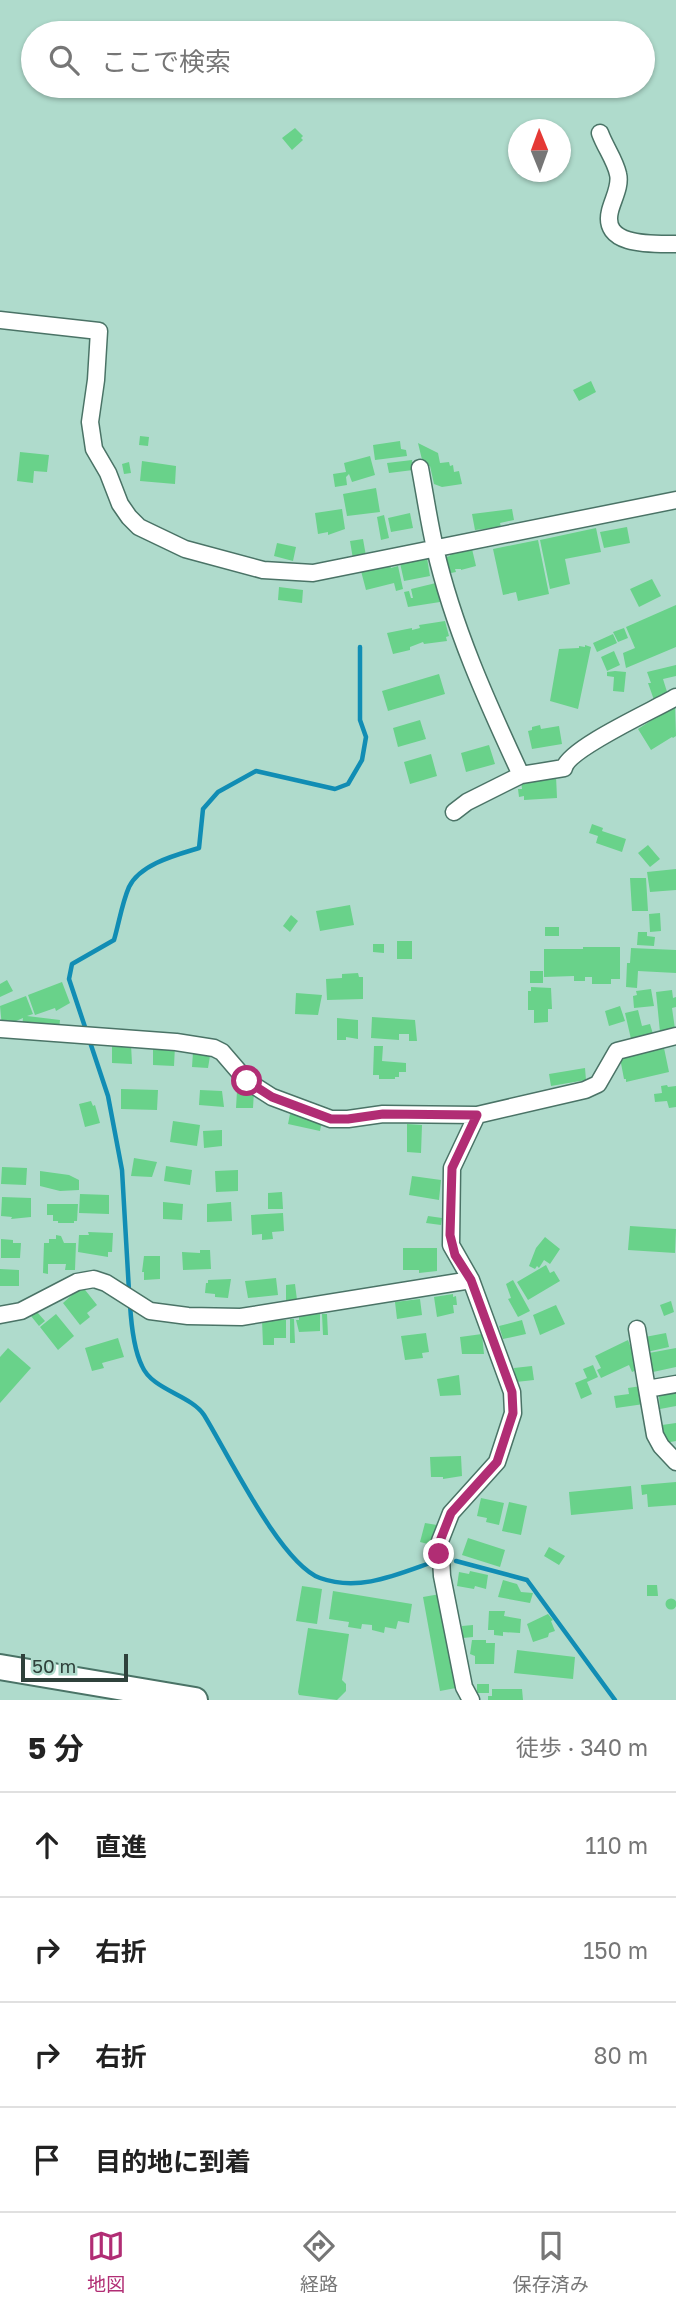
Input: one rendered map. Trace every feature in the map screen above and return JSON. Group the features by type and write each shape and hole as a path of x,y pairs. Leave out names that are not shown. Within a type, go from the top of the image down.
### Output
{"main road":[{"path":"0,1667 195,1700"}],"street":[{"path":"600,134 618,174 609,223 613,232 629,241 676,244"},
{"path":"0,320 99,331 90,422 94,449 108,473 120,504 129,517 148,531 185,549 263,570 301,573 676,500"},
{"path":"421,468 435,548 472,663 521,775"},
{"path":"454,812 467,802 521,775 564,768 572,755 594,741 676,697"},
{"path":"0,1029 176,1042 214,1048 222,1052 247,1081 272,1097 331,1119 383,1114 477,1115 586,1090 604,1076 617,1051 676,1036"},
{"path":"471,1700 464,1687 442,1576 440,1541 451,1513 497,1462 513,1413 512,1392 471,1280 451,1245 452,1168 477,1115"},
{"path":"0,1315 20,1311 86,1279 106,1283 150,1311 241,1317 471,1280"},
{"path":"637,1329 655,1435 676,1462"},
{"path":"647,1389 676,1384"}],"building":[{"path":"295,128 303,136 303,140 292,150 282,138"},
{"path":"591,381 596,392 579,401 573,390"},
{"path":"140,436 149,437 148,446 139,445"},
{"path":"400,441 401,449 406,450 407,456 375,460 373,445"},
{"path":"418,443 438,453 440,463 449,462 450,466 453,465 454,472 459,471 462,484 442,487 434,484 430,466 424,468"},
{"path":"20,452 49,455 47,472 34,471 33,483 17,481"},
{"path":"370,456 375,475 352,482 349,474 346,477 347,485 335,487 333,474 346,472 344,463"},
{"path":"412,460 413,470 389,473 387,463"},
{"path":"142,461 176,466 175,484 140,481"},
{"path":"129,462 131,473 124,474 122,464"},
{"path":"376,488 380,512 347,516 343,494"},
{"path":"342,509 345,529 328,535 328,532 318,534 315,513"},
{"path":"512,509 514,520 500,523 501,527 475,530 472,514"},
{"path":"410,513 413,528 391,532 388,518"},
{"path":"384,515 389,538 381,540 377,517"},
{"path":"627,527 630,543 604,548 600,532"},
{"path":"596,528 601,552 565,559 570,584 550,589 540,540"},
{"path":"363,539 366,556 353,559 350,541"},
{"path":"538,540 549,594 518,601 516,592 503,595 493,549"},
{"path":"277,543 296,547 293,561 274,556"},
{"path":"472,549 476,566 455,569 456,572 446,574 442,558 450,556 449,553"},
{"path":"427,558 430,576 404,581 400,563"},
{"path":"390,565 391,568 398,566 403,589 396,591 394,583 366,590 361,571"},
{"path":"652,579 661,596 639,607 630,589"},
{"path":"436,583 440,602 408,607 404,592 409,591 413,598 411,589"},
{"path":"279,587 303,590 302,603 278,600"},
{"path":"676,605 676,647 626,668 623,653 635,648 626,627"},
{"path":"445,621 449,636 446,637 447,641 423,642 410,647 410,650 393,654 387,633 412,630 420,628 419,625"},
{"path":"624,628 628,638 618,642 613,632"},
{"path":"613,634 617,643 597,652 593,643"},
{"path":"585,645 591,647 578,709 550,701 559,649"},
{"path":"614,651 620,665 607,671 601,657"},
{"path":"676,665 676,676 663,679 668,695 654,700 647,672"},
{"path":"607,672 626,672 624,692 613,691 614,677 607,676"},
{"path":"439,674 445,694 388,711 382,691"},
{"path":"675,705 676,736 651,750 638,729"},
{"path":"420,720 426,739 398,747 393,728"},
{"path":"540,725 541,729 559,726 562,744 532,749 528,731"},
{"path":"489,745 495,764 466,772 461,753"},
{"path":"431,754 437,776 410,784 404,762"},
{"path":"556,776 557,798 524,800 524,796 519,797 521,780"},
{"path":"592,824 603,828 602,831 626,839 622,852 596,843 598,836 589,833"},
{"path":"648,845 660,859 650,867 638,853"},
{"path":"676,869 676,890 650,892 647,872"},
{"path":"630,878 646,878 648,911 632,911"},
{"path":"350,905 354,925 320,931 316,911"},
{"path":"660,913 661,931 650,932 649,914"},
{"path":"291,915 298,921 290,932 283,926"},
{"path":"545,927 559,927 559,936 545,936"},
{"path":"638,932 647,932 647,936 655,937 654,946 637,945"},
{"path":"397,941 412,941 412,959 397,959"},
{"path":"373,944 384,944 384,953 373,952"},
{"path":"620,947 620,979 611,979 611,984 592,984 592,977 585,977 585,981 574,981 574,976 544,977 544,949"},
{"path":"631,948 676,950 676,973 638,971 637,988 626,987"},
{"path":"530,971 543,971 543,983 530,983"},
{"path":"358,973 359,977 363,977 363,999 327,1000 326,979"},
{"path":"7,980 13,991 0,997 0,984"},
{"path":"62,982 70,1003 56,1011 55,1008 35,1015 28,995"},
{"path":"531,987 551,988 552,1009 548,1009 548,1022 534,1023 534,1010 528,1010 528,991 531,991"},
{"path":"651,989 654,1006 634,1008 633,996 637,995 636,991"},
{"path":"672,990 673,998 676,997 676,1007 672,1008 675,1029 660,1032 656,992"},
{"path":"296,993 322,995 318,1015 295,1014"},
{"path":"26,996 33,1014 27,1016 60,1020 59,1030 22,1027 23,1018 2,1027 0,1006"},
{"path":"620,1006 625,1021 609,1026 605,1011"},
{"path":"638,1010 642,1026 650,1024 653,1034 631,1039 625,1013"},
{"path":"372,1017 415,1020 417,1041 409,1041 409,1034 399,1034 399,1040 371,1038"},
{"path":"337,1018 358,1020 358,1039 346,1037 346,1040 337,1040"},
{"path":"112,1044 131,1044 132,1064 112,1063"},
{"path":"153,1046 175,1046 174,1066 153,1065"},
{"path":"374,1046 383,1046 382,1061 406,1063 406,1072 399,1072 399,1077 395,1079 379,1079 379,1075 373,1075"},
{"path":"664,1048 669,1072 626,1082 620,1058"},
{"path":"193,1052 208,1052 208,1068 192,1067"},
{"path":"585,1068 586,1080 551,1086 549,1074"},
{"path":"661,1086 676,1086 676,1107 669,1108 667,1101 655,1102 654,1094 662,1093"},
{"path":"121,1089 158,1090 157,1110 121,1109"},
{"path":"200,1090 222,1091 224,1107 199,1105"},
{"path":"237,1091 254,1091 253,1108 236,1108"},
{"path":"91,1101 93,1106 95,1105 100,1123 85,1127 79,1104"},
{"path":"290,1114 322,1120 320,1131 288,1124"},
{"path":"173,1121 200,1125 197,1146 170,1142"},
{"path":"407,1124 422,1125 421,1153 407,1152"},
{"path":"222,1130 222,1146 204,1148 203,1131"},
{"path":"134,1158 157,1162 152,1177 131,1176"},
{"path":"166,1166 192,1170 190,1185 164,1181"},
{"path":"2,1167 27,1168 26,1185 1,1184"},
{"path":"238,1170 238,1191 216,1192 215,1171"},
{"path":"40,1171 69,1175 79,1180 79,1190 60,1191 40,1186"},
{"path":"412,1176 441,1180 439,1200 409,1195"},
{"path":"282,1192 283,1209 268,1209 268,1193"},
{"path":"80,1194 109,1195 109,1214 79,1213"},
{"path":"2,1197 31,1198 31,1217 11,1219 12,1217 1,1216"},
{"path":"163,1202 183,1204 182,1220 163,1219"},
{"path":"231,1202 232,1221 207,1222 207,1204"},
{"path":"47,1204 78,1204 77,1221 53,1221 53,1215 47,1215"},
{"path":"283,1213 284,1231 272,1232 273,1239 262,1240 262,1234 252,1235 251,1215"},
{"path":"428,1216 442,1218 441,1225 426,1223"},
{"path":"630,1226 676,1229 675,1253 628,1250"},
{"path":"88,1232 113,1233 112,1252 108,1252 108,1257 78,1252 79,1235 89,1235"},
{"path":"56,1235 61,1236 64,1243 76,1243 75,1270 65,1270 66,1264 48,1264 48,1274 43,1273 44,1243 49,1243 49,1239 56,1239"},
{"path":"545,1237 560,1249 550,1264 544,1260 539,1268 537,1266 535,1269 529,1266 536,1248"},
{"path":"1,1239 21,1243 20,1258 1,1258"},
{"path":"403,1248 437,1248 437,1271 419,1273 419,1270 403,1270"},
{"path":"200,1250 210,1250 211,1269 183,1270 182,1252 200,1253"},
{"path":"144,1256 160,1256 160,1279 144,1280"},
{"path":"546,1265 550,1273 554,1271 560,1281 528,1300 517,1282"},
{"path":"0,1269 19,1270 19,1286 0,1286"},
{"path":"276,1278 278,1295 248,1298 245,1281"},
{"path":"231,1279 228,1298 205,1293 208,1280"},
{"path":"513,1280 530,1311 518,1317 508,1299 511,1298 506,1284"},
{"path":"295,1284 297,1300 286,1301 286,1285"},
{"path":"82,1286 97,1305 87,1313 90,1317 80,1325 63,1303"},
{"path":"453,1294 453,1297 456,1296 457,1305 453,1305 454,1313 437,1317 434,1297"},
{"path":"420,1299 422,1315 397,1319 395,1302"},
{"path":"671,1301 674,1312 664,1316 660,1305"},
{"path":"556,1305 565,1324 540,1335 533,1315"},
{"path":"37,1312 45,1321 39,1326 31,1316"},
{"path":"56,1314 74,1336 58,1350 40,1327"},
{"path":"320,1314 320,1331 299,1332 296,1320 299,1320 299,1315"},
{"path":"322,1314 327,1314 328,1335 323,1335"},
{"path":"290,1319 294,1319 295,1343 290,1343"},
{"path":"262,1320 286,1320 286,1338 274,1338 274,1345 263,1345"},
{"path":"522,1320 526,1334 503,1339 499,1326"},
{"path":"426,1333 429,1352 422,1353 423,1358 405,1360 401,1336"},
{"path":"666,1333 669,1347 647,1352 645,1337"},
{"path":"482,1334 484,1354 462,1354 460,1337"},
{"path":"118,1338 124,1357 102,1363 104,1368 92,1371 85,1348"},
{"path":"628,1340 639,1369 632,1372 629,1365 601,1378 597,1370 601,1368 595,1356"},
{"path":"8,1348 31,1368 0,1403 0,1357"},
{"path":"676,1348 676,1367 653,1372 649,1353"},
{"path":"593,1365 598,1377 587,1382 592,1394 581,1399 575,1383 587,1378 583,1369"},
{"path":"532,1366 534,1380 516,1382 514,1368"},
{"path":"459,1375 461,1395 440,1396 437,1379"},
{"path":"641,1386 644,1404 616,1408 614,1396 629,1394 628,1388"},
{"path":"676,1392 676,1406 660,1409 659,1395"},
{"path":"676,1423 676,1441 665,1443 662,1425"},
{"path":"461,1456 462,1476 443,1479 431,1477 430,1457"},
{"path":"676,1482 676,1505 648,1507 647,1494 642,1495 641,1485"},
{"path":"631,1486 633,1509 571,1515 569,1492"},
{"path":"481,1498 504,1503 499,1525 486,1522 487,1518 477,1516"},
{"path":"509,1502 527,1506 521,1535 502,1531"},
{"path":"425,1523 437,1525 432,1545 420,1542"},
{"path":"468,1538 505,1550 500,1567 462,1555"},
{"path":"549,1547 565,1556 559,1565 544,1556"},
{"path":"470,1571 488,1575 486,1589 457,1586 459,1572 469,1574"},
{"path":"503,1580 517,1584 521,1592 533,1593 530,1603 498,1597"},
{"path":"647,1585 657,1585 658,1596 647,1596"},
{"path":"302,1586 322,1589 317,1624 296,1621"},
{"path":"333,1591 412,1604 409,1623 398,1621 396,1629 385,1627 384,1633 372,1630 372,1625 362,1624 361,1629 348,1627 349,1622 329,1619"},
{"path":"440,1594 456,1688 440,1691 423,1597"},
{"path":"671,1598 677,1604 671,1610 665,1604"},
{"path":"489,1611 505,1611 504,1616 521,1619 520,1633 503,1632 503,1636 494,1635 494,1630 488,1630"},
{"path":"548,1614 553,1620 551,1621 555,1631 549,1633 548,1637 533,1642 527,1624"},
{"path":"473,1625 473,1637 463,1638 462,1626"},
{"path":"308,1628 349,1634 342,1680 346,1684 346,1691 337,1700 299,1695"},
{"path":"472,1640 495,1643 494,1664 475,1664 475,1656 470,1654"},
{"path":"517,1650 575,1657 573,1679 514,1673"},
{"path":"477,1684 489,1684 489,1693 477,1693"},
{"path":"492,1689 522,1689 523,1700 488,1700 488,1696 492,1696"}],"waterway":[{"path":"86,1030 69,979 72,964 114,940 129,887 141,872 150,866 199,848 203,809 218,792 256,771 335,789 348,784 362,760 366,737 360,720 360,647"},
{"path":"89,1039 108,1096 122,1170 129,1291"},
{"path":"130,1304 137,1352 147,1374 163,1387 190,1402 204,1415 272,1530 304,1568 320,1578 335,1582 363,1583 433,1562"},
{"path":"456,1561 527,1580 615,1700"}],"route":[{"path":"247,1081 285,1103 331,1119 383,1114 477,1115 452,1168 451,1245 471,1280 512,1392 513,1413 497,1462 451,1513 440,1541 439,1554"}]}
